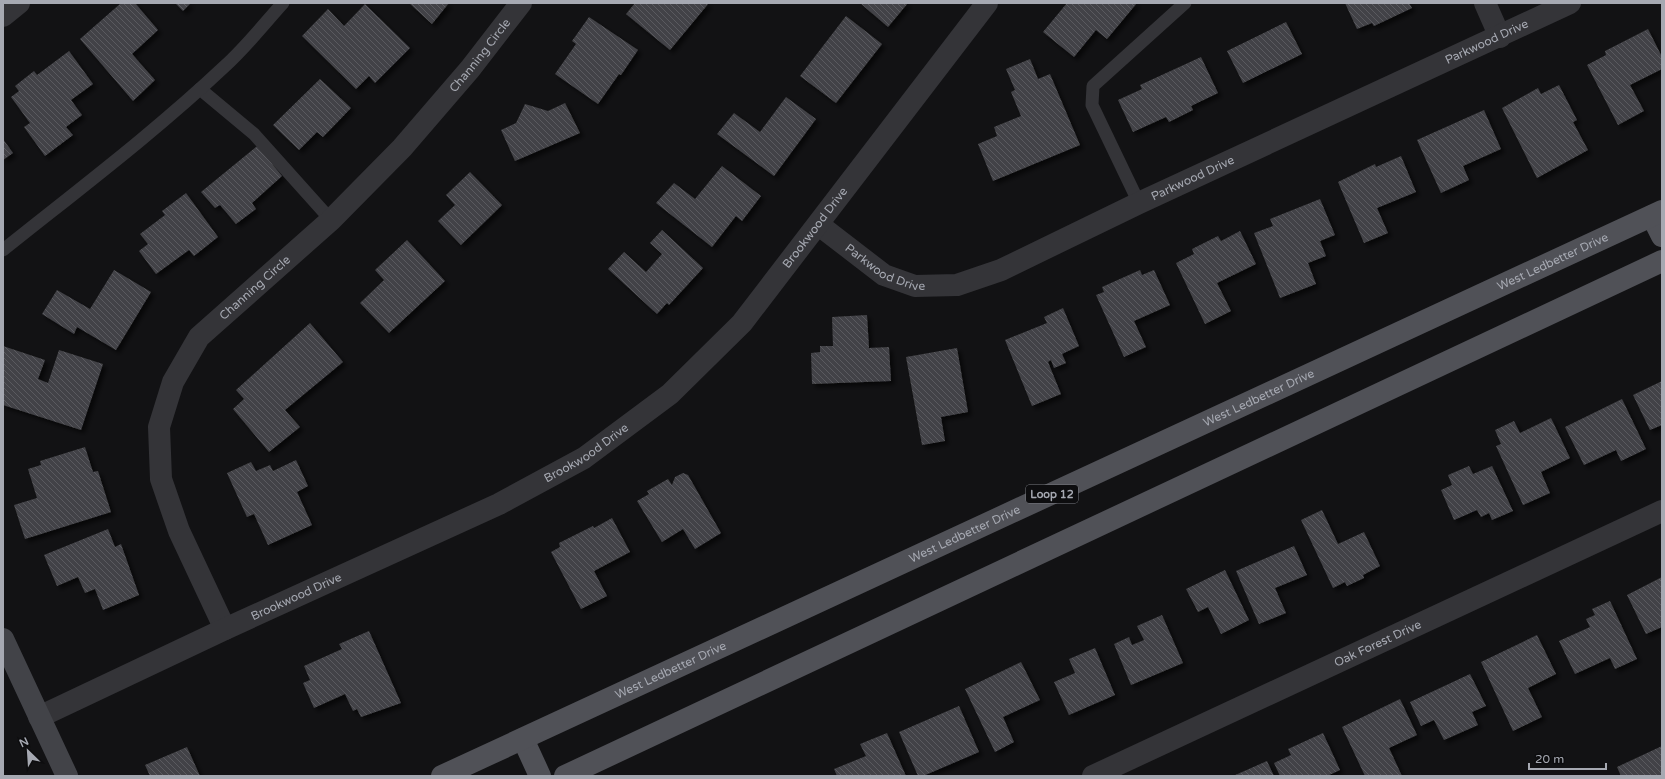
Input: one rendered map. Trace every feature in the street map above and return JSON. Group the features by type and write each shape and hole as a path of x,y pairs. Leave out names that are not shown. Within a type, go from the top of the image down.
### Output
{"main road":[{"path":"1657,214 1662,236"},
{"name":"West Ledbetter Drive","path":"442,776 1657,214"},
{"path":"565,776 1662,261"},
{"path":"3,639 67,776"},
{"path":"523,739 540,776"}],"street":[{"path":"3,16 19,3"},
{"name":"Channing Circle","path":"225,629 179,531 161,479 159,427 173,382 199,337 330,220 402,148 470,69 521,3"},
{"name":"Brookwood Drive","path":"39,718 225,629 499,504 584,458 670,394 736,329 819,225 987,3"},
{"path":"1485,3 1500,37"},
{"name":"Parkwood Drive","path":"819,225 884,275 915,286 957,285 1001,270 1139,203 1500,37 1570,3"},
{"name":"Oak Forest Drive","path":"1093,776 1662,511"}],"lane":[{"path":"3,250 114,161 200,88 227,64 283,3"},
{"path":"1139,203 1092,105 1093,86 1185,3"},
{"path":"200,88 254,134 330,220"}],"building":[{"path":"121,3 135,3 158,30 132,54 155,80 133,101 80,39"},
{"path":"175,3 191,3 183,11"},
{"path":"409,3 449,3 432,24"},
{"path":"635,3 709,3 670,50 626,14"},
{"path":"860,3 908,3 888,27"},
{"path":"1067,3 1137,3 1107,39 1096,30 1074,57 1043,32"},
{"path":"1345,3 1409,3 1412,8 1374,26 1372,23 1357,29"},
{"path":"365,4 410,48 375,83 369,76 356,89 302,36 328,9 344,26"},
{"path":"846,16 882,44 836,103 800,76"},
{"path":"589,17 638,50 621,75 619,74 598,104 555,74 576,44 572,41"},
{"path":"1286,22 1302,54 1243,83 1227,51"},
{"path":"1648,29 1662,57 1662,69 1630,85 1644,111 1618,125 1587,65 1606,55 1605,51"},
{"path":"69,51 93,84 71,100 82,115 66,127 73,135 45,156 24,127 30,123 11,97 19,91 15,86 34,71 37,75"},
{"path":"1201,57 1218,93 1191,106 1193,110 1169,122 1166,117 1133,132 1118,100 1142,89 1140,85"},
{"path":"1030,59 1038,79 1050,74 1080,145 993,181 978,144 997,136 994,127 1021,116 1011,92 1015,90 1006,69"},
{"path":"320,79 351,108 323,137 317,132 299,150 273,125"},
{"path":"1559,85 1577,120 1573,122 1588,150 1537,178 1502,108 1538,88 1541,94"},
{"path":"786,97 816,119 774,176 717,134 734,113 760,132"},
{"path":"565,103 580,133 515,161 501,130 516,123 525,104 548,111"},
{"path":"1484,110 1501,149 1463,166 1469,180 1441,193 1417,140"},
{"path":"3,139 13,153 3,160"},
{"path":"261,143 273,165 282,176 252,203 256,209 236,224 220,205 215,208 201,192"},
{"path":"1401,156 1416,192 1377,208 1388,233 1364,243 1338,182 1375,164 1376,167"},
{"path":"722,166 761,196 742,221 736,216 712,247 656,203 674,183 695,199"},
{"path":"470,172 502,205 461,245 438,221 455,205 446,195"},
{"path":"186,193 218,237 194,256 189,250 156,274 139,251 148,244 140,234 165,215 162,211"},
{"path":"1320,199 1335,235 1320,241 1326,256 1308,263 1316,284 1280,298 1254,233 1273,226 1270,219"},
{"path":"662,230 703,268 669,305 667,303 657,314 608,269 624,252 646,272 662,254 650,243"},
{"path":"1240,231 1256,264 1217,283 1231,311 1205,324 1176,263 1194,254 1192,249 1218,236 1221,241"},
{"path":"407,240 445,281 389,333 360,303 384,280 375,270"},
{"path":"114,270 151,292 116,350 77,327 74,334 42,314 57,290 90,309"},
{"path":"1140,270 1142,275 1154,270 1170,305 1134,321 1146,347 1124,357 1096,295 1104,292 1102,287"},
{"path":"1063,308 1079,346 1062,354 1066,363 1054,368 1051,360 1048,362 1061,394 1032,406 1005,340 1047,323 1044,317"},
{"path":"867,315 869,348 889,347 891,381 812,384 811,353 820,352 820,346 833,346 832,317"},
{"path":"310,323 343,362 285,410 300,427 269,452 233,409 244,399 236,390"},
{"path":"3,346 45,360 38,379 48,383 59,350 103,364 81,430 3,405"},
{"path":"957,348 968,412 941,417 945,441 922,445 906,357"},
{"path":"1662,381 1662,425 1650,430 1633,395"},
{"path":"1622,399 1646,449 1621,461 1616,450 1584,465 1565,427"},
{"path":"1551,418 1570,458 1541,472 1550,493 1523,505 1496,446 1501,444 1495,430 1514,421 1520,433"},
{"path":"85,447 93,472 98,471 111,512 25,539 14,505 37,498 28,469 41,465 40,461"},
{"path":"296,460 308,486 297,492 312,525 268,545 254,514 247,517 227,473 251,462 256,471 270,465 273,471"},
{"path":"1469,466 1473,474 1492,466 1513,511 1492,520 1489,513 1481,517 1477,510 1454,520 1441,490 1452,485 1448,475"},
{"path":"683,473 688,475 721,533 695,549 683,529 662,542 637,501 649,494 647,491 668,479 672,485 675,477"},
{"path":"1322,510 1338,544 1364,532 1380,566 1363,575 1364,578 1347,586 1345,582 1333,588 1301,520"},
{"path":"612,518 630,552 594,571 607,596 581,609 551,552 560,547 559,543 593,526 594,528"},
{"path":"108,529 115,547 121,544 139,595 103,610 95,589 85,593 78,577 57,586 44,555"},
{"path":"1294,546 1307,575 1275,588 1286,613 1259,624 1236,571"},
{"path":"1225,570 1249,620 1221,634 1208,607 1198,612 1186,589"},
{"path":"1662,577 1662,627 1646,634 1627,595"},
{"path":"1610,601 1637,659 1615,669 1610,658 1575,674 1559,641 1590,627 1586,619 1595,615 1592,609"},
{"path":"1162,615 1183,663 1131,685 1114,644 1129,637 1132,645 1144,640 1137,626"},
{"path":"369,631 401,703 361,717 357,709 353,711 345,694 314,708 303,683 310,680 304,666 342,649 339,644"},
{"path":"1537,635 1556,674 1528,688 1542,717 1513,731 1481,662"},
{"path":"1095,648 1115,695 1069,715 1054,682 1075,673 1069,659"},
{"path":"1021,662 1040,700 1003,717 1014,742 995,752 965,689"},
{"path":"1470,674 1486,706 1472,712 1478,725 1444,740 1434,720 1421,726 1410,702"},
{"path":"1400,699 1417,735 1389,748 1402,776 1365,776 1342,727"},
{"path":"959,706 979,752 923,776 918,776 899,732"},
{"path":"887,733 906,776 837,776 834,769 866,756 860,744"},
{"path":"1323,733 1340,770 1327,776 1280,776 1274,763 1291,755 1288,749"},
{"path":"1662,746 1662,776 1621,776 1617,767"},
{"path":"187,747 200,776 150,776 145,765"},
{"path":"1267,761 1274,776 1233,776"}]}
